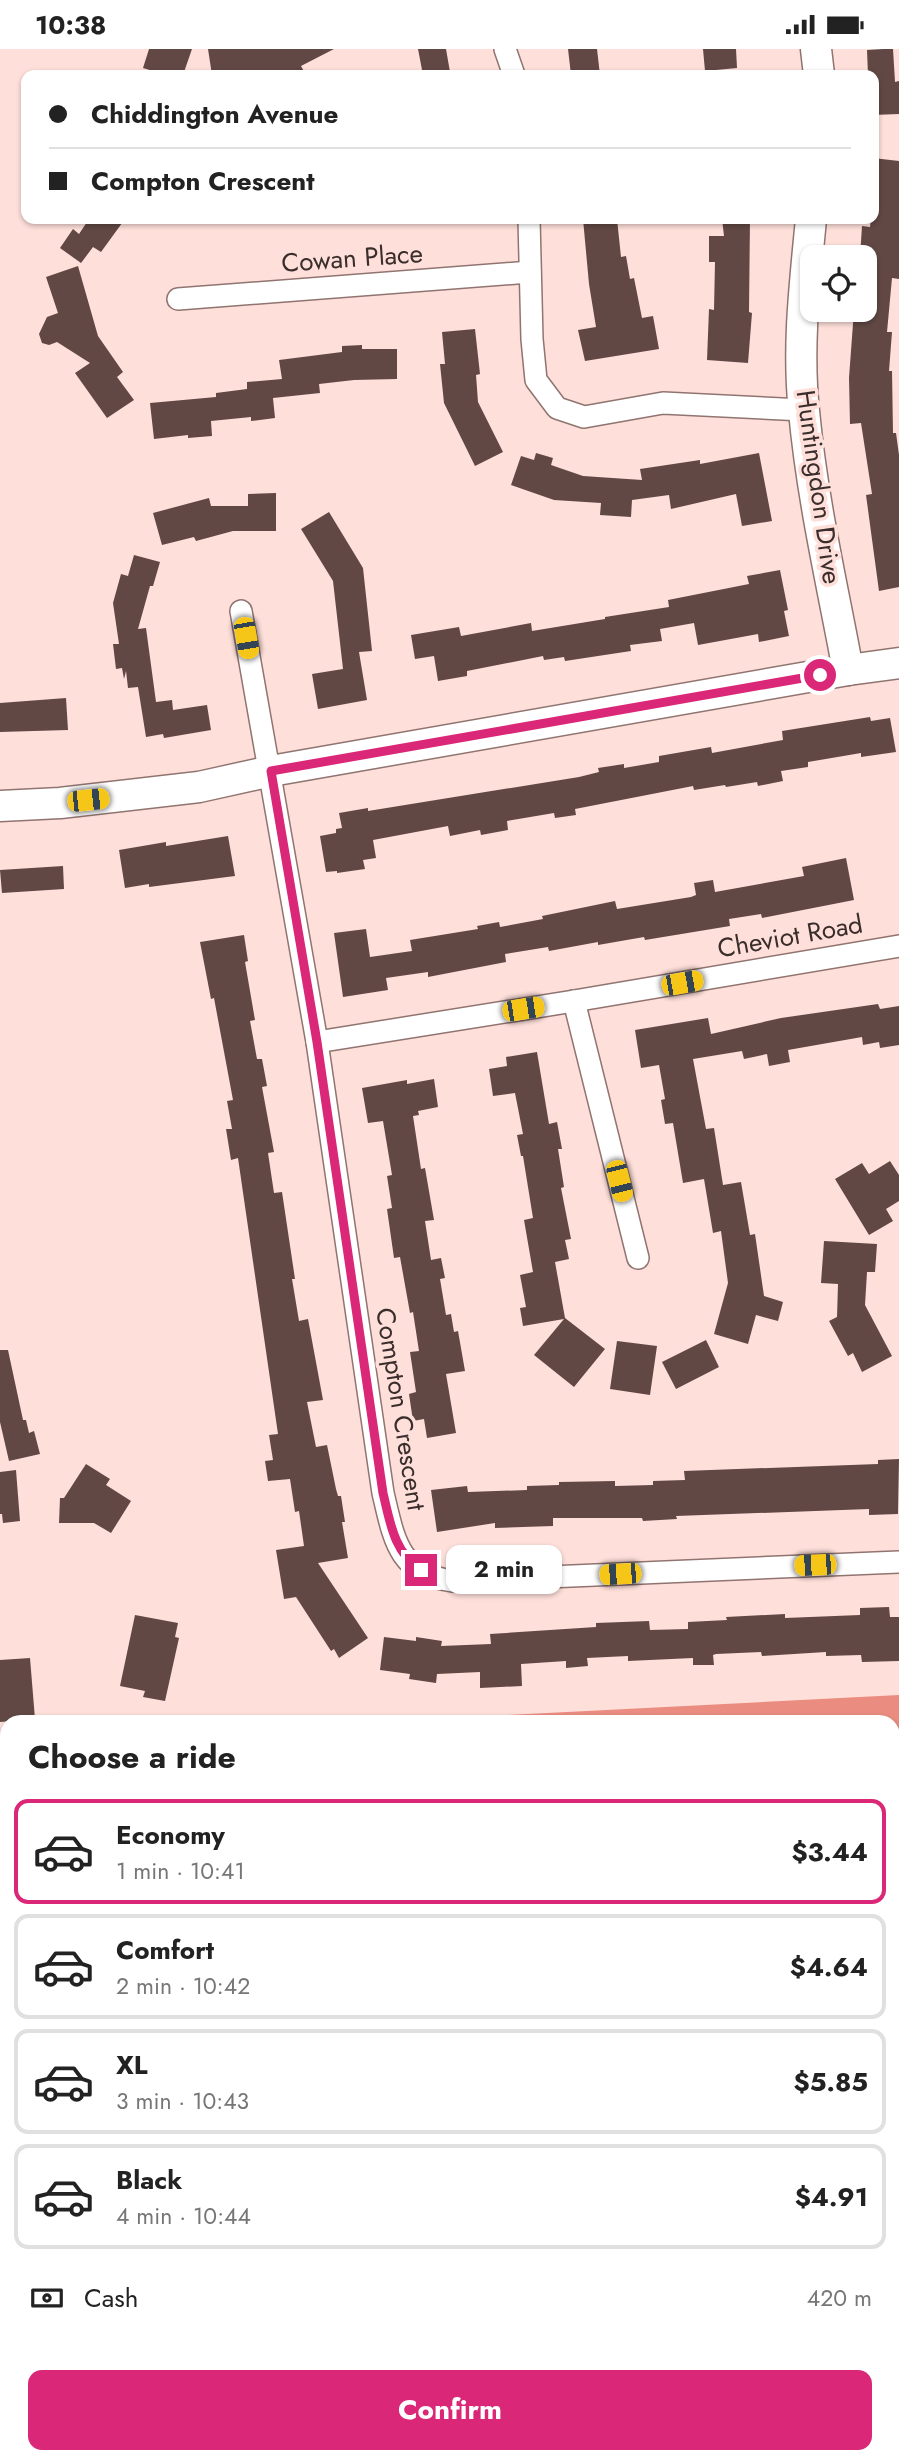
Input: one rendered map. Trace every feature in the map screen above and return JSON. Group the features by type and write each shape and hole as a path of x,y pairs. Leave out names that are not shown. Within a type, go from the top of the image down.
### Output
{"street":[{"path":"505,49 512,70"},
{"path":"816,49 818,70"},
{"path":"529,224 532,339 536,380 557,408 584,417 663,403 803,410"},
{"name":"Huntingdon Drive","path":"811,224 802,319 803,410 848,670"},
{"name":"Cowan Place","path":"178,299 530,272"},
{"name":"Compton Crescent","path":"242,611 317,1042 383,1493 394,1538 409,1563 433,1578 453,1581 899,1562"},
{"path":"0,806 60,803 199,787 271,771 899,663"},
{"name":"Cheviot Road","path":"317,1042 899,946"},
{"path":"574,1001 638,1258"}],"shaded area":[{"path":"899,1695 899,1715 509,1715"}],"building":[{"path":"149,49 192,49 185,70 143,68"},
{"path":"208,49 334,49 301,66 303,70 211,70"},
{"path":"418,49 446,49 450,70 422,70"},
{"path":"568,49 597,49 599,70 570,70"},
{"path":"703,49 736,49 737,68 705,70"},
{"path":"893,49 895,82 899,81 899,114 879,115 879,70 868,70 867,50"},
{"path":"879,159 899,161 899,279 892,278 887,332 892,332 889,371 892,371 893,433 896,433 899,455 899,587 879,591 866,495 872,494 861,423 850,424 849,378 853,322 877,322 877,245 861,245 862,226 879,224"},
{"path":"86,224 121,224 101,252 93,247 81,263 60,248 73,229 79,234"},
{"path":"583,224 618,224 621,257 626,256 630,279 634,278 642,318 653,316 659,349 585,361 578,330 596,327"},
{"path":"723,224 750,224 749,312 752,313 748,363 707,360 709,309 714,310 715,262 709,262 709,236 724,236"},
{"path":"78,266 98,336 123,372 117,377 134,400 107,418 75,373 90,363 57,342 49,345 42,343 39,334 47,317 58,313 46,277"},
{"path":"475,329 480,374 476,375 478,402 503,452 475,466 444,403 440,364 445,364 442,332"},
{"path":"362,345 362,349 397,349 397,379 319,384 320,393 273,398 275,418 251,421 251,417 211,421 212,436 188,438 188,435 154,439 150,403 216,397 216,393 247,389 247,382 282,379 279,360 342,352 342,346"},
{"path":"536,453 553,458 551,465 583,476 642,480 640,469 700,460 700,464 759,453 772,521 742,526 736,494 671,509 669,495 632,500 631,517 600,515 601,503 554,500 511,485 521,456 534,460"},
{"path":"276,493 276,531 233,531 196,541 194,537 162,545 153,513 209,498 211,506 248,506 248,494"},
{"path":"329,512 363,568 372,651 359,652 367,700 318,709 312,674 343,669 333,581 301,529"},
{"path":"134,555 160,562 138,629 146,628 156,702 172,700 173,710 207,705 211,730 164,738 163,734 146,737 138,687 128,688 126,671 124,679 122,668 116,669 113,644 119,644 113,603 121,574 128,576"},
{"path":"780,570 788,610 784,611 789,636 759,642 758,634 698,645 694,623 660,629 662,641 630,645 631,651 565,661 564,657 544,660 543,656 467,671 467,676 438,681 434,656 415,659 411,635 459,627 461,636 531,623 532,631 605,619 669,607 668,600 749,584 747,576"},
{"path":"66,698 68,730 0,732 0,703"},
{"path":"870,717 871,721 890,718 896,752 861,757 861,753 808,762 808,767 781,771 783,781 758,786 757,782 694,790 693,786 575,809 576,815 555,818 554,813 507,821 508,830 481,835 480,830 450,836 448,826 373,840 376,858 363,860 365,869 326,872 320,836 336,833 336,829 342,828 339,813 368,808 368,811 579,777 599,772 598,768 624,764 624,768 659,762 659,756 711,747 712,753 783,740 782,731"},
{"path":"228,836 235,876 125,888 119,850"},
{"path":"846,858 854,900 762,918 761,914 729,919 730,926 645,940 644,937 549,951 548,947 505,954 506,962 428,977 428,972 386,978 388,990 343,997 334,933 366,929 370,957 412,951 410,940 478,929 477,926 499,922 500,927 543,919 542,916 615,901 617,909 691,897 696,895 694,883 713,880 715,892 804,876 802,867"},
{"path":"63,866 64,889 2,893 0,870"},
{"path":"244,935 248,961 245,962 255,1020 250,1021 257,1059 262,1059 267,1086 262,1087 274,1152 268,1153 274,1193 282,1192 299,1321 308,1319 323,1400 307,1402 316,1447 327,1445 345,1522 342,1522 348,1558 318,1563 368,1638 339,1658 334,1649 331,1651 296,1597 284,1599 276,1550 304,1546 299,1511 295,1512 290,1479 268,1481 265,1461 273,1460 269,1435 278,1434 238,1158 231,1160 226,1129 232,1129 227,1101 233,1100 214,998 211,999 200,942"},
{"path":"878,1004 880,1009 899,1006 899,1045 880,1048 879,1042 863,1045 862,1037 788,1050 790,1062 769,1066 767,1054 744,1059 742,1051 693,1059 706,1129 714,1128 723,1185 741,1182 750,1235 755,1234 764,1296 783,1302 778,1321 756,1315 748,1344 714,1334 728,1283 721,1231 713,1233 704,1179 683,1183 673,1123 665,1124 661,1100 665,1099 659,1065 641,1068 635,1030 708,1018 711,1034 781,1018"},
{"path":"537,1052 549,1124 557,1122 562,1149 558,1149 564,1187 561,1188 571,1239 565,1240 569,1259 555,1262 565,1318 605,1349 574,1387 534,1355 564,1319 523,1326 520,1308 526,1307 520,1275 533,1272 524,1220 533,1218 517,1135 523,1134 515,1093 493,1096 489,1069 507,1066 506,1057"},
{"path":"434,1079 438,1107 418,1111 419,1115 413,1116 421,1169 425,1168 434,1220 425,1221 431,1260 441,1258 445,1278 440,1279 446,1315 451,1314 454,1332 458,1331 465,1371 446,1374 456,1433 427,1438 424,1419 413,1421 409,1394 416,1392 410,1352 419,1351 400,1257 394,1258 387,1209 392,1208 387,1176 392,1175 383,1121 368,1123 362,1088 407,1080 407,1084"},
{"path":"890,1161 899,1175 899,1201 886,1209 893,1221 869,1235 835,1179 862,1163 869,1174"},
{"path":"824,1241 877,1244 875,1272 867,1272 865,1305 892,1356 862,1372 853,1353 848,1356 829,1321 837,1317 838,1284 821,1283"},
{"path":"706,1340 719,1367 676,1389 662,1362"},
{"path":"617,1341 657,1346 650,1395 610,1389"},
{"path":"0,1350 8,1350 23,1420 26,1420 29,1433 34,1431 40,1454 9,1461 0,1422"},
{"path":"899,1459 898,1514 869,1515 869,1509 676,1516 677,1519 643,1521 642,1518 553,1518 553,1526 495,1528 495,1523 437,1532 431,1490 467,1486 468,1492 527,1490 527,1486 559,1485 559,1482 615,1481 615,1486 653,1485 653,1481 685,1480 684,1471 878,1464 878,1460"},
{"path":"86,1464 110,1479 106,1485 131,1501 111,1533 94,1523 59,1523 60,1498 64,1498"},
{"path":"16,1470 20,1521 3,1523 0,1514 0,1472"},
{"path":"889,1607 890,1617 899,1617 899,1661 862,1662 861,1655 826,1656 826,1652 762,1656 761,1652 716,1654 713,1655 714,1665 693,1665 693,1658 628,1661 628,1656 587,1658 588,1666 566,1668 566,1661 521,1664 522,1686 480,1688 480,1672 437,1674 436,1683 409,1679 410,1674 380,1670 384,1637 416,1641 416,1637 442,1641 441,1646 491,1644 490,1634 596,1627 596,1623 649,1621 650,1630 688,1629 688,1622 727,1620 726,1617 785,1614 785,1618 860,1615 860,1608"},
{"path":"135,1615 178,1623 175,1637 179,1638 165,1701 143,1697 145,1691 120,1686"},
{"path":"30,1658 35,1715 0,1715 0,1660"}],"route":[{"path":"421,1570 409,1563 394,1538 383,1493 317,1042 271,771 820,675"}]}
